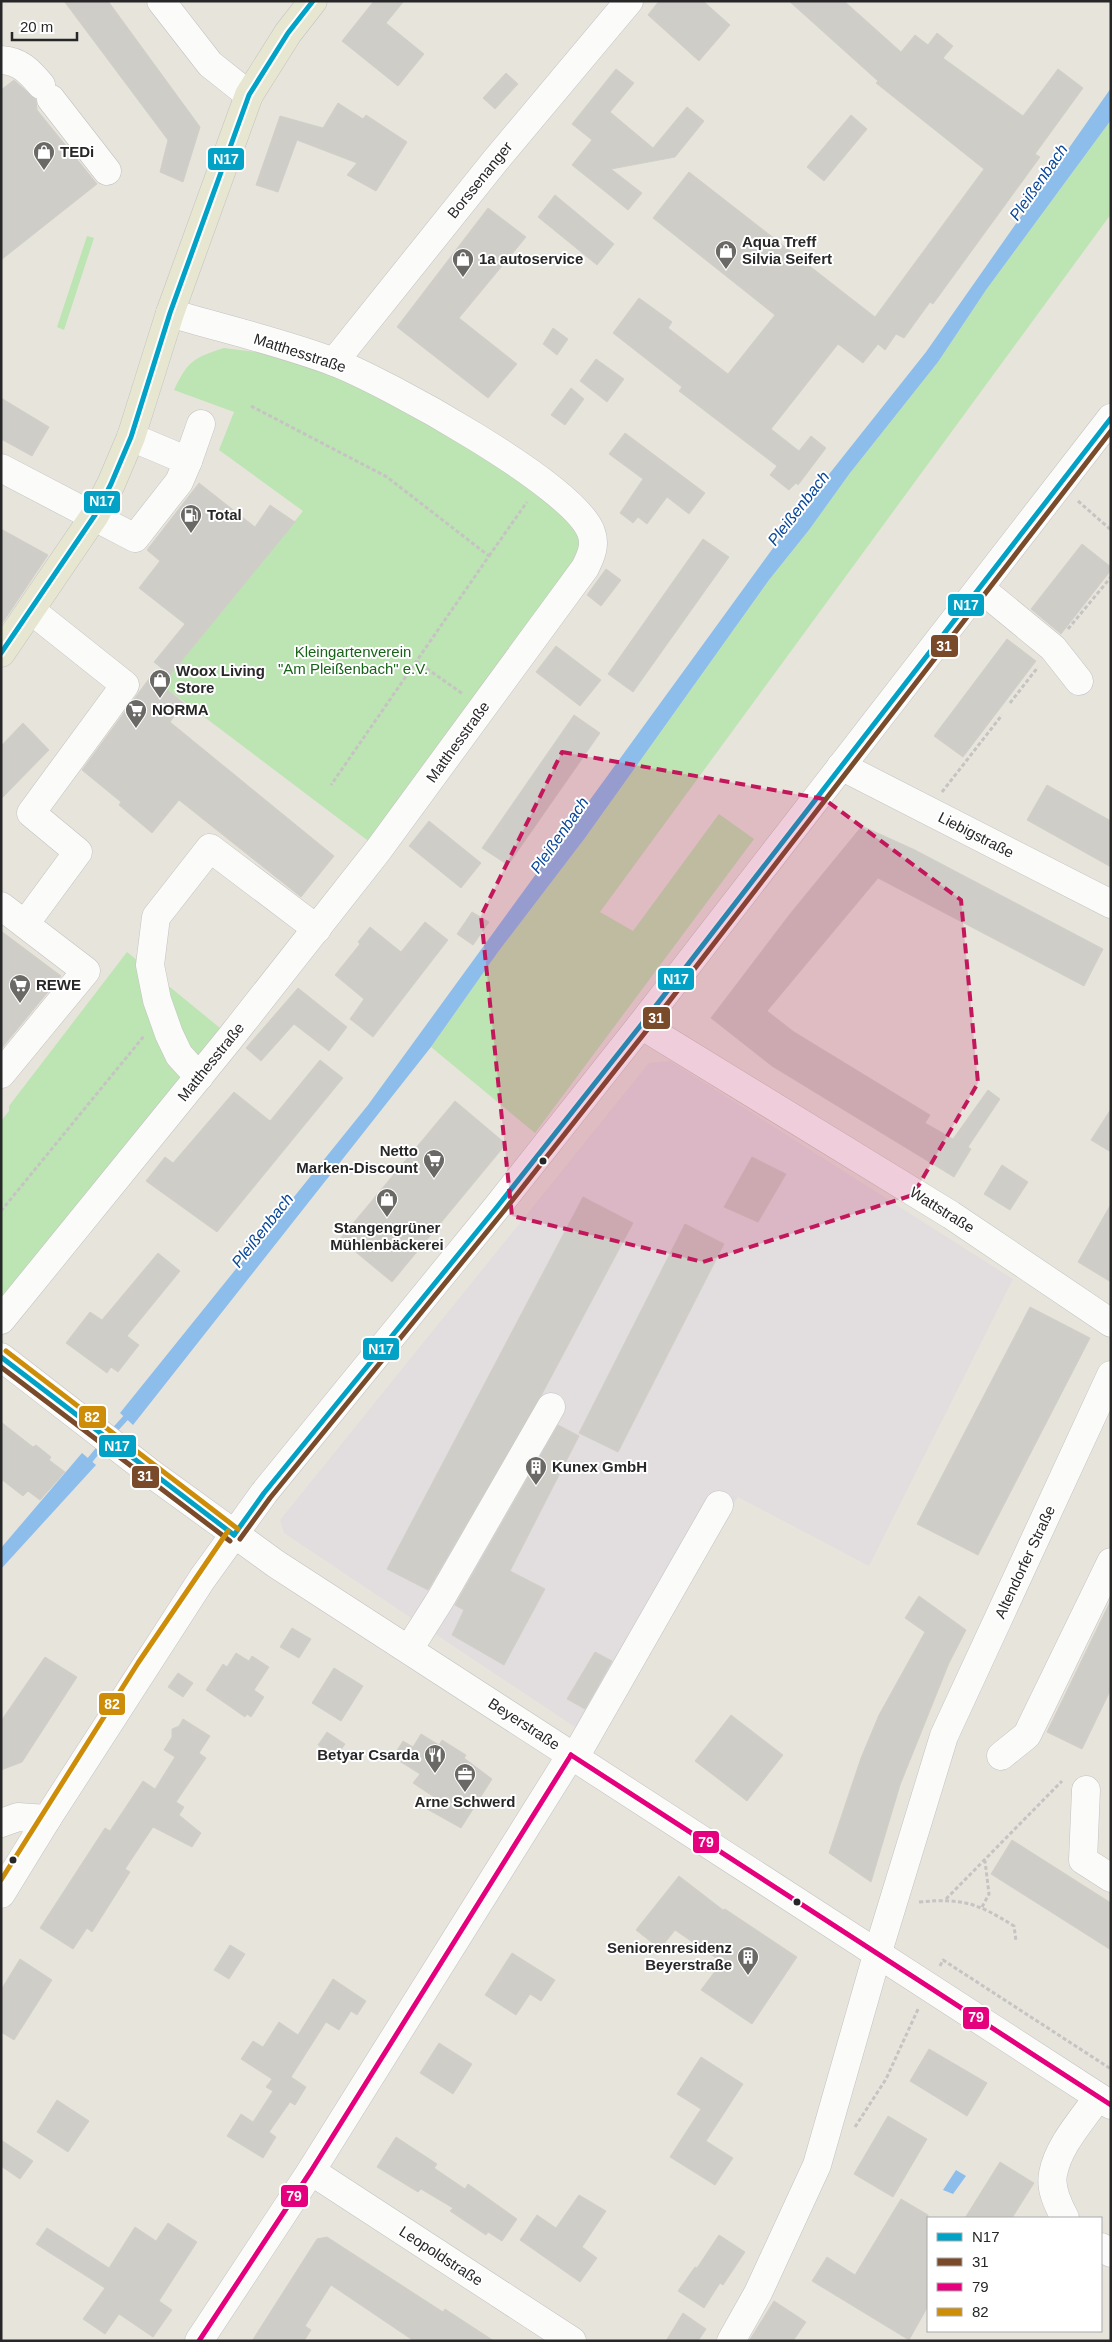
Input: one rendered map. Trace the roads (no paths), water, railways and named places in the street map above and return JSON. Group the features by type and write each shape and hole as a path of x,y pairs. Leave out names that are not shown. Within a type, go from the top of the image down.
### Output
{"main road":[{"path":"1,653 39,617 95,515 131,437 170,313 249,95 288,32 312,1"}],"street":[{"path":"161,1 210,64 249,95"},
{"name":"Borssenanger","path":"334,362 483,177 629,1"},
{"path":"1,60 14,61 27,69 107,170"},
{"name":"Matthesstraße","path":"1,1320 199,1077 379,849 585,568 594,548 591,532 581,515 562,496 481,441 403,394 334,362 170,313"},
{"path":"1,1894 47,1818 202,1579 264,1493 503,1200 641,1025 1111,418"},
{"path":"1,468 95,515 134,538 179,482 201,424"},
{"path":"131,437 188,461"},
{"path":"980,588 1052,648 1079,681"},
{"path":"24,924 78,852 31,813 125,685 39,617"},
{"name":"Liebigstraße","path":"841,766 1111,904"},
{"path":"199,1077 179,1055 162,1014 150,965 156,916 210,848 316,929"},
{"path":"1,906 86,971 1,1074"},
{"name":"Wattstraße","path":"641,1025 951,1215 1111,1323"},
{"name":"Beyerstraße","path":"1,1356 110,1439 152,1474 284,1570 409,1649 1104,2101"},
{"name":"Altendorfer Straße","path":"731,2341 758,2293 817,2165 877,1955 944,1736 1111,1375"},
{"path":"409,1649 440,1600 551,1407"},
{"path":"199,2341 311,2171 573,1756 719,1505"},
{"path":"1002,1756 1028,1735 1111,1562"},
{"path":"1074,1786 1083,1860 1111,1878"},
{"path":"1,1823 18,1817 47,1818"},
{"path":"1064,2217 1054,2196 1052,2174 1063,2149 1104,2101"},
{"name":"Leopoldstraße","path":"311,2171 572,2341"}],"water":[{"path":"1111,88 1111,120 986,290 938,362 850,473 809,530 769,580 585,838 498,952 431,1047 133,1425 120,1413 368,1105 803,507 926,352"},
{"path":"82,1453 96,1465 1,1569 1,1548"},
{"path":"956,2170 966,2176 953,2194 943,2190"}],"waterway":[{"name":"Pleißenbach","path":"111,1434 131,1412"},
{"name":"Pleißenbach","path":"86,1465 103,1444"}],"place":[{"name":"TEDi","path":"44,171"},
{"name":"Aqua Treff Silvia Seifert","path":"726,270"},
{"name":"1a autoservice","path":"463,278"},
{"name":"Total","path":"191,534"},
{"name":"Woox Living Store","path":"160,699"},
{"name":"NORMA","path":"136,729"},
{"name":"REWE","path":"20,1004"},
{"name":"Netto Marken-Discount","path":"434,1179"},
{"name":"Stangengrüner Mühlenbäckerei","path":"387,1218"},
{"name":"Kunex GmbH","path":"536,1486"},
{"name":"Betyar Csarda","path":"435,1774"},
{"name":"Arne Schwerd","path":"465,1793"},
{"name":"Seniorenresidenz Beyerstraße","path":"748,1976"}],"park label":[{"name":"Kleingartenverein \"Am Pleißenbach\" e.V.","path":"353,660"}]}
